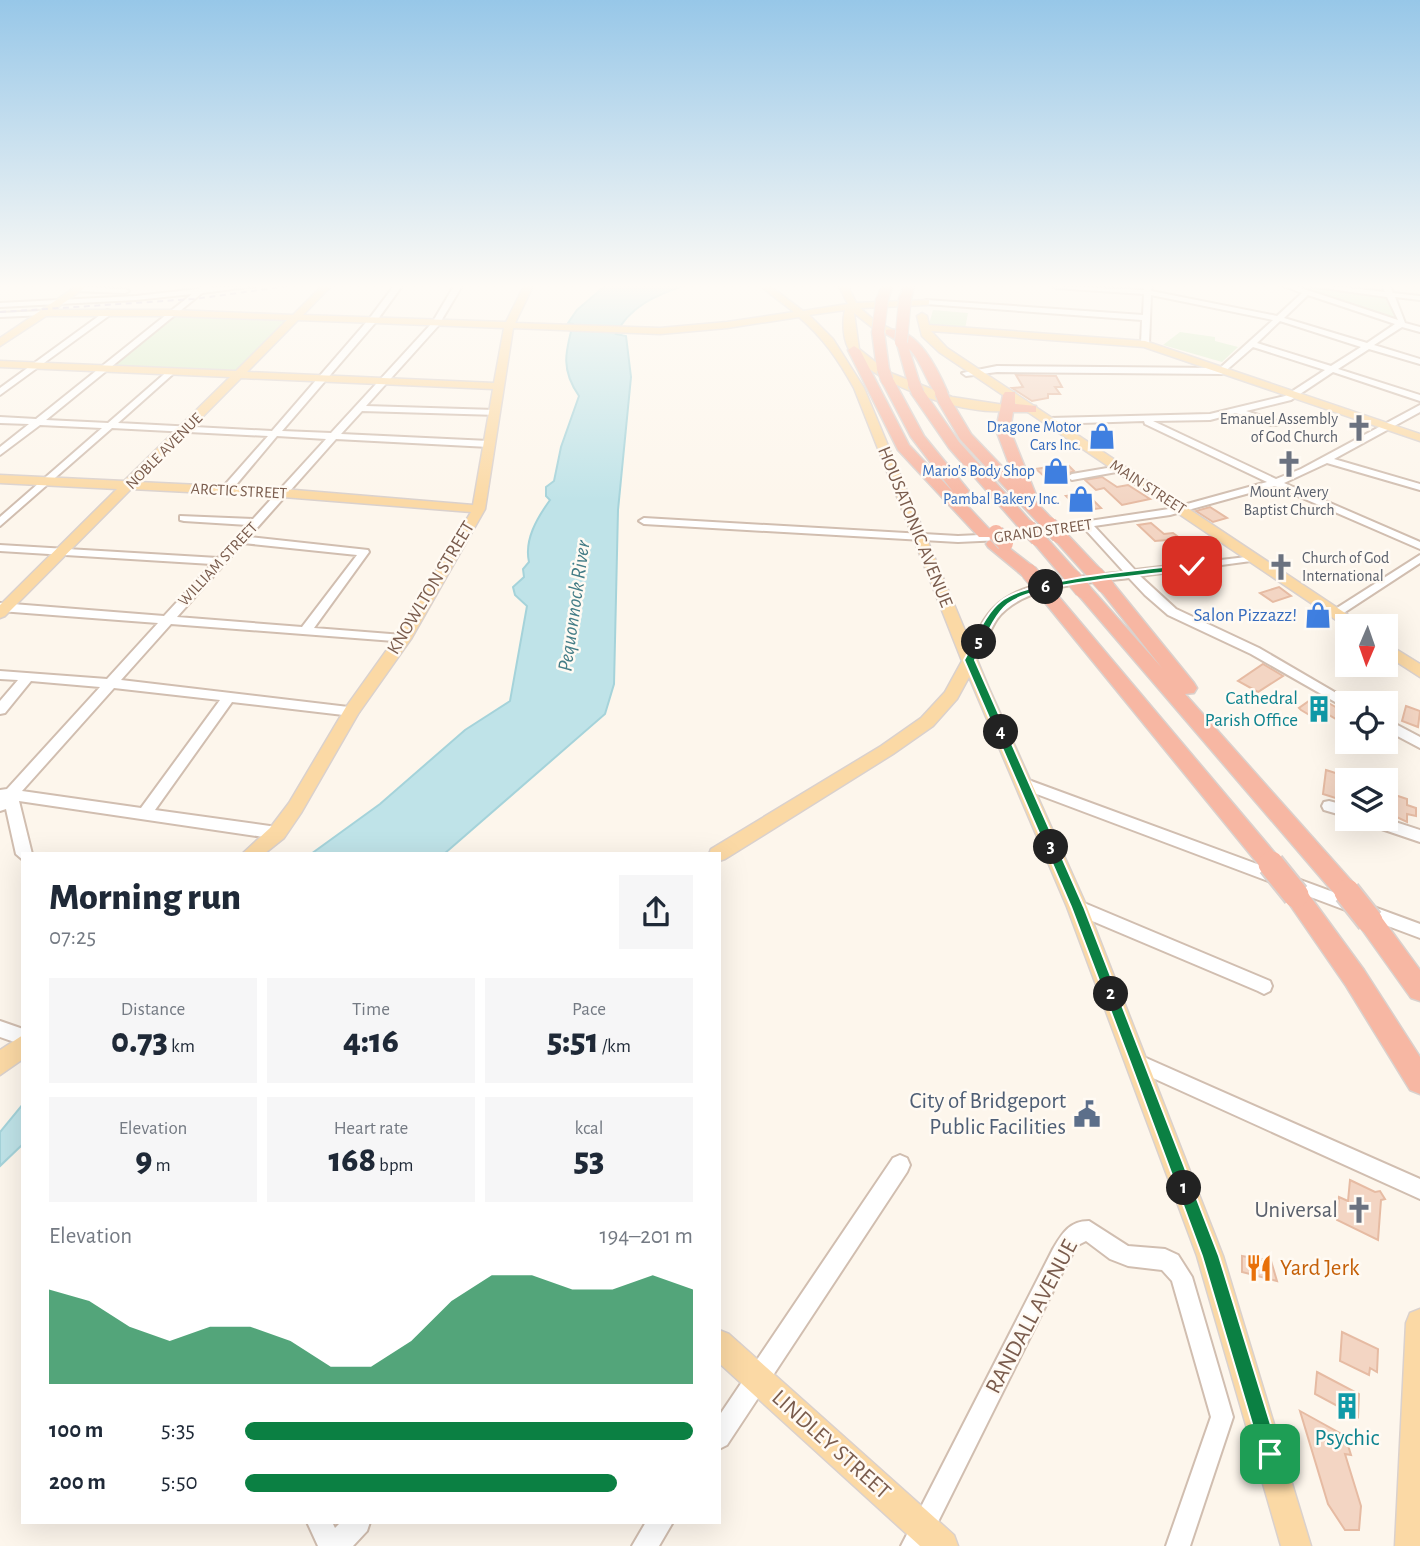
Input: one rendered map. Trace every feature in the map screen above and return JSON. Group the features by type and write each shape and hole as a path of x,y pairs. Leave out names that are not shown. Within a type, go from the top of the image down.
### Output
{"highway":[{"path":"857,358 903,447 1029,572 1271,864 1355,978 1414,1072"},
{"path":"885,358 885,374 918,437 995,539"},
{"path":"906,358 916,389 949,439 1033,533 1089,582"},
{"path":"925,358 965,436 1054,530"},
{"path":"1031,409 1009,402 1003,430 1019,478 1089,582 1347,892 1418,987"}],"main road":[{"name":"NOBLE AVENUE","path":"2,609 256,358"},
{"name":"KNOWLTON STREET","path":"253,852 277,832 295,808 352,711 403,639 479,509 503,358"},
{"name":"HOUSATONIC AVENUE","path":"842,358 859,388 970,660 1077,907 1137,1062 1210,1256 1296,1546"},
{"path":"863,358 874,368 919,390 984,407 1009,402"},
{"path":"943,358 971,372"},
{"path":"953,358 1009,402"},
{"path":"1185,358 1420,438"},
{"path":"0,364 498,386"},
{"name":"MAIN STREET","path":"1031,409 1338,614"},
{"name":"ARCTIC STREET","path":"0,478 283,493 479,509"},
{"path":"1398,656 1420,672"},
{"path":"721,852 887,750 927,722 951,695 966,672 970,660"},
{"path":"0,1064 21,1047"},
{"path":"1410,1546 1420,1323"},
{"name":"LINDLEY STREET","path":"721,1346 927,1540"}],"street":[{"path":"0,393 46,358"},
{"path":"0,452 116,358"},
{"path":"226,490 339,358"},
{"name":"WILLIAM STREET","path":"3,798 242,540 404,358"},
{"path":"971,372 1222,371 1237,358"},
{"path":"1297,358 1420,398"},
{"path":"1050,421 1201,418 1238,411 1294,396 1349,358"},
{"path":"0,523 170,372"},
{"path":"359,408 495,413"},
{"name":"GRAND STREET","path":"644,521 981,539 1087,525 1181,509 1276,483 1420,408"},
{"path":"1238,411 1274,424"},
{"path":"1143,419 1276,483 1420,546"},
{"path":"0,420 489,444"},
{"path":"1325,458 1420,487"},
{"path":"1072,477 1119,469"},
{"path":"184,519 257,522"},
{"path":"1087,525 1172,612 1255,652 1335,696"},
{"path":"242,540 364,552 305,632"},
{"path":"0,548 220,561"},
{"path":"970,660 996,610 1007,600 1052,585 1251,558"},
{"path":"1335,612 1420,558"},
{"path":"2,609 168,619 403,639"},
{"path":"0,675 109,682 352,711"},
{"path":"0,710 28,677"},
{"path":"145,813 229,697"},
{"path":"1398,731 1420,743"},
{"path":"1023,783 1420,931"},
{"path":"23,852 3,798 145,813 277,832"},
{"path":"1329,806 1335,808"},
{"path":"1398,829 1420,836"},
{"path":"1077,907 1264,986"},
{"path":"0,1029 21,1036"},
{"path":"1137,1062 1420,1189"},
{"path":"721,1434 900,1165"},
{"name":"RANDALL AVENUE","path":"927,1540 1060,1256 1073,1234 1081,1230 1088,1231 1129,1257 1166,1259 1176,1267 1222,1416 1178,1546"},
{"path":"319,1524 333,1546 356,1524"},
{"path":"644,1546 659,1524"}],"green space":[{"path":"124,358 248,358 236,370 114,366"},
{"path":"1209,358 1226,358 1222,362"}],"water":[{"name":"Pequonnock River","path":"566,358 629,358 631,377 618,510 614,684 605,714 446,852 314,852 380,804 465,730 510,701 527,606 515,595 513,587 524,577 523,569 529,562 530,537 550,500 546,496 546,487 554,481 561,447 579,396 569,378"},
{"path":"21,1106 21,1146 0,1166 0,1132"}],"building":[{"path":"1016,375 1056,376 1062,387 1055,387 1060,394 1048,394 1048,398 1032,401 1012,388 1023,387"},
{"name":"Mario's Body Shop","path":"1067,464 1074,471 1065,475 1046,478 1036,469"},
{"path":"1102,477 1117,487 1128,485 1150,499 1122,505 1104,488 1096,490 1085,480"},
{"name":"Pambal Bakery Inc.","path":"1086,493 1101,508 1081,511 1066,496"},
{"path":"1210,507 1227,518 1213,522 1196,511"},
{"path":"1151,523 1164,534 1173,533 1181,539 1155,541 1138,525"},
{"path":"1279,587 1291,596 1273,602 1260,593"},
{"path":"1263,664 1283,676 1258,692 1238,681"},
{"name":"Cathedral Parish Office","path":"1316,696 1335,707 1335,718 1327,714 1318,720 1299,708"},
{"path":"1406,706 1420,711 1418,727 1402,721"},
{"path":"1326,770 1335,773 1335,798 1323,794"},
{"path":"1398,796 1407,799 1407,805 1416,808 1416,816 1407,814 1407,822 1398,818"},
{"name":"Universal","path":"1350,1180 1375,1192 1380,1191 1385,1199 1381,1200 1378,1240 1337,1220 1339,1197 1348,1201"},
{"name":"Yard Jerk","path":"1242,1256 1271,1261 1277,1281 1242,1272"},
{"path":"1342,1332 1378,1349 1377,1372 1370,1368 1369,1375 1340,1361"},
{"name":"Psychic","path":"1317,1372 1359,1394 1358,1417 1315,1394"},
{"path":"1300,1411 1345,1436 1351,1455 1345,1454 1361,1506 1359,1530 1345,1530 1328,1504"}],"place":[{"name":"Emanuel Assembly of God Church","path":"1359,428"},
{"name":"Dragone Motor Cars Inc.","path":"1102,436"},
{"name":"Mount Avery Baptist Church","path":"1289,464"},
{"name":"Mario's Body Shop","path":"1056,471"},
{"name":"Pambal Bakery Inc.","path":"1081,499"},
{"name":"Church of God International","path":"1281,567"},
{"name":"Salon Pizzazz!","path":"1318,615"},
{"name":"Cathedral Parish Office","path":"1319,709"},
{"name":"City of Bridgeport Public Facilities","path":"1087,1114"},
{"name":"Universal","path":"1359,1210"},
{"name":"Yard Jerk","path":"1259,1268"},
{"name":"Psychic","path":"1347,1406"}],"route":[{"path":"1192,566 1052,585 1007,600 996,610 970,660 1077,907 1137,1062 1210,1256 1270,1454"}]}
